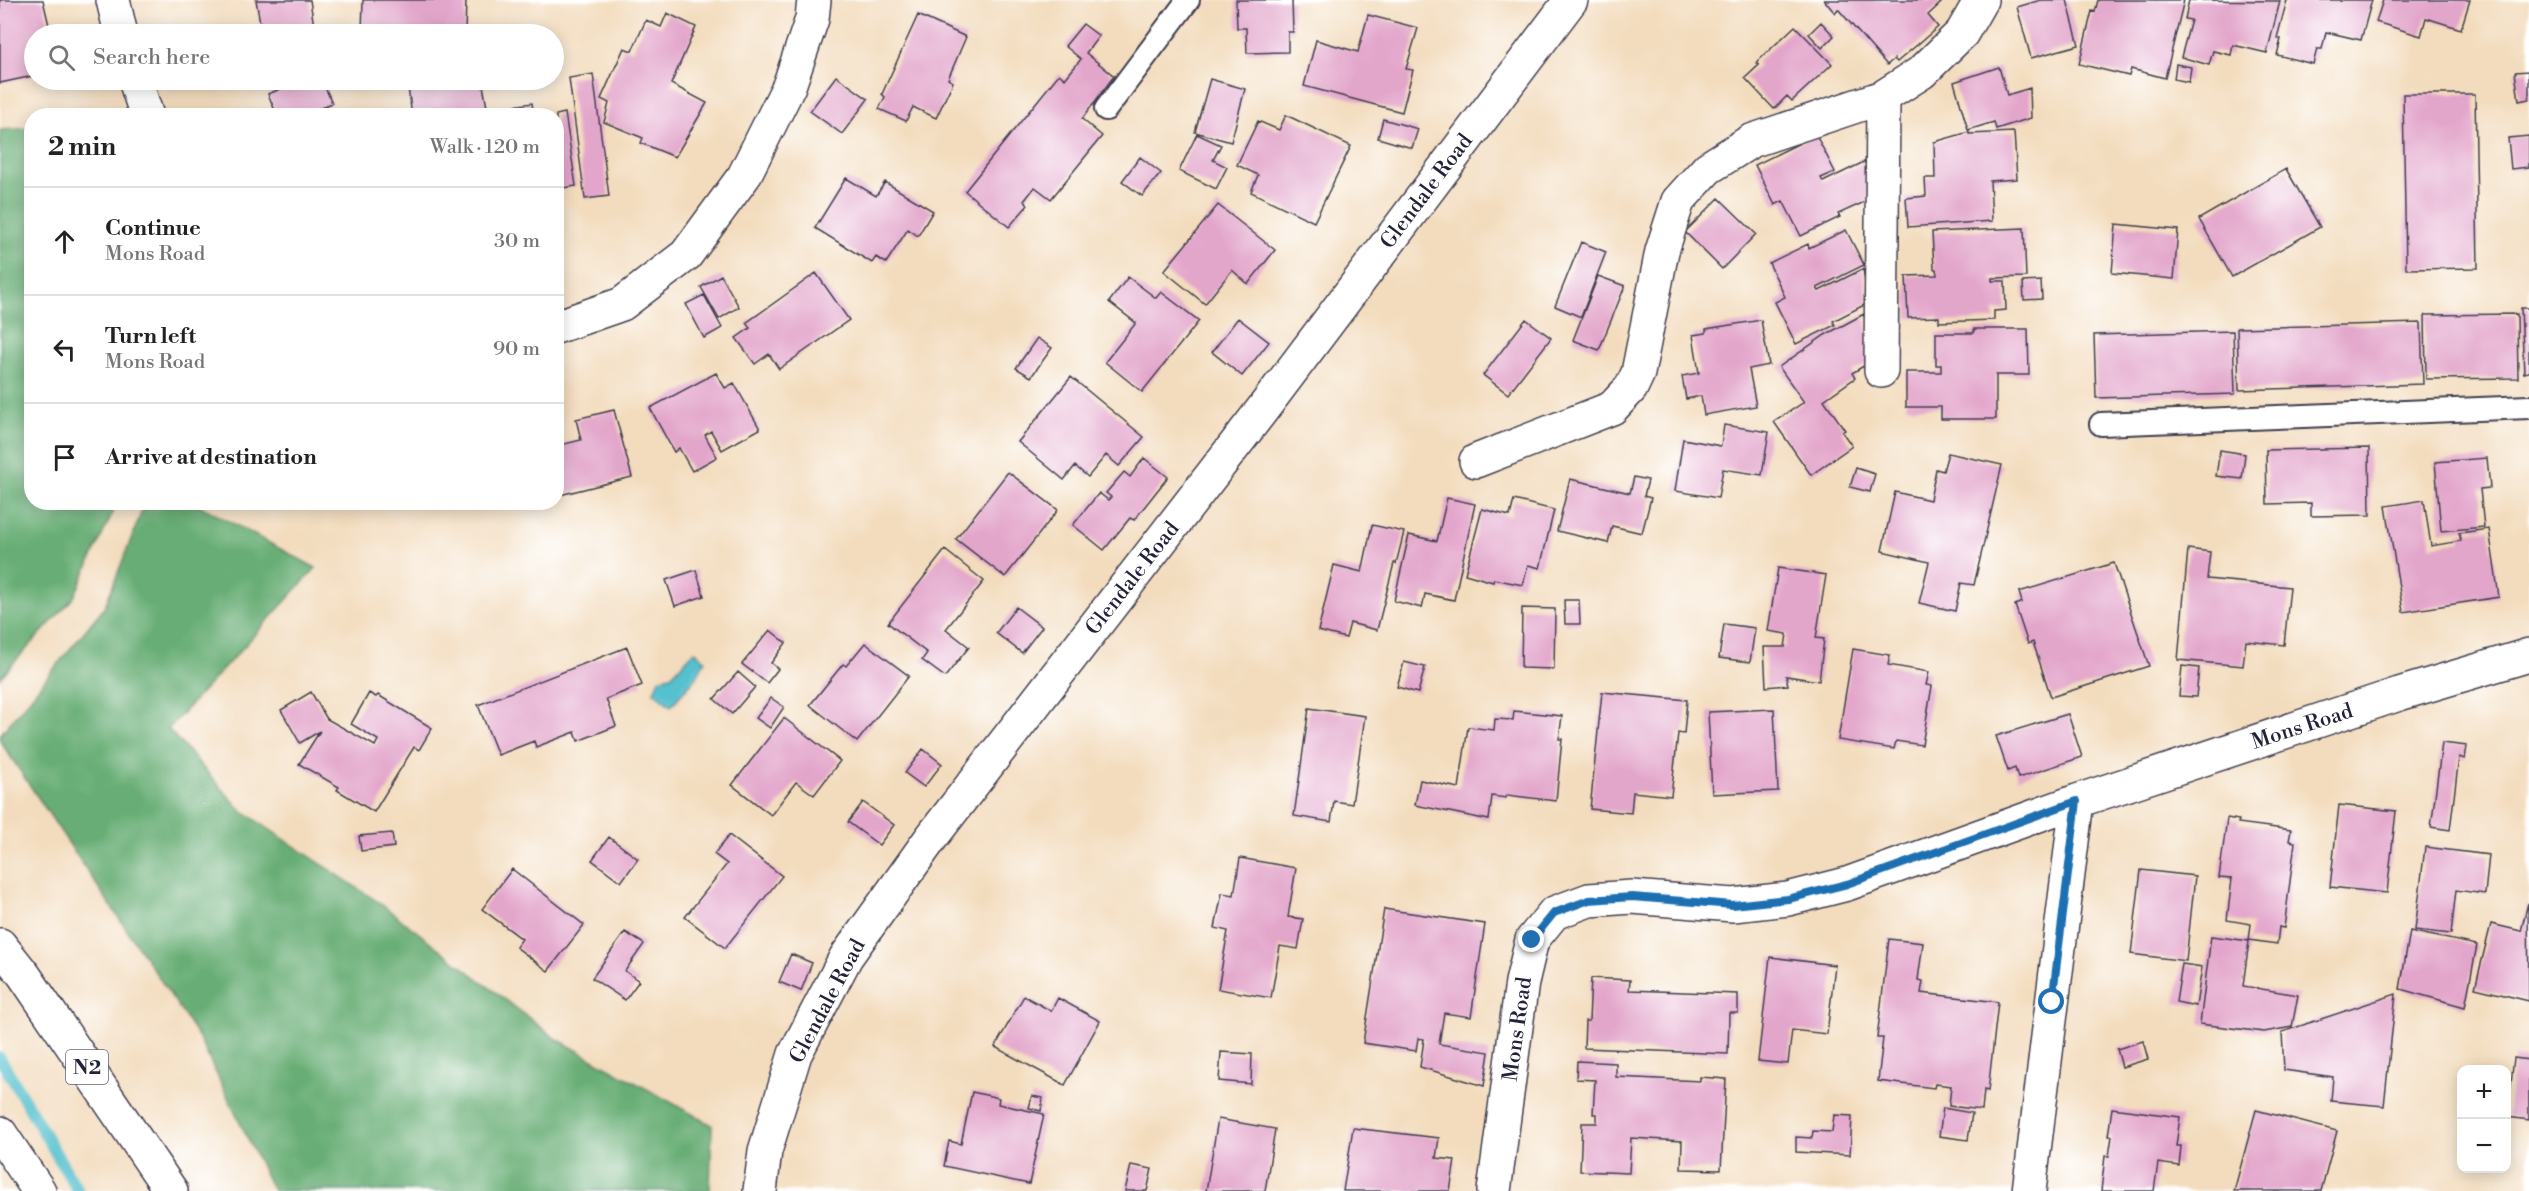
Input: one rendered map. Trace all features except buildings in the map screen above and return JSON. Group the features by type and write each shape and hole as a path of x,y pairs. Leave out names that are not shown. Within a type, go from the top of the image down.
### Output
{"main road":[{"path":"113,0 119,24"},
{"path":"564,324 622,304 686,255 744,176 789,86 812,19 814,0"},
{"name":"Glendale Road","path":"760,1191 765,1151 795,1054 846,957 931,838 1262,410 1571,0"},
{"path":"1476,461 1612,408 1631,388 1638,373 1662,251 1678,201 1708,168 1751,141 1883,97 1922,72 1962,33 1981,0"},
{"path":"138,90 144,108"},
{"path":"1881,371 1883,97"},
{"name":"Mons Road","path":"1494,1191 1522,982 1532,940 1554,913 1589,900 1632,897 1733,905 1788,899 1847,884 2077,801 2399,694 2529,655"},
{"path":"2029,1191 2077,801"},
{"name":"N2","path":"0,945 24,975 171,1191"},
{"path":"0,1133 39,1191"}],"lane":[{"path":"1106,109 1188,0"},
{"path":"2101,424 2529,407"}],"green space":[{"path":"24,128 24,510 114,510 74,597 0,678 0,130"},
{"path":"142,510 208,510 316,568 168,729 242,811 377,901 555,1038 712,1125 710,1191 273,1191 198,1036 0,741 0,735 105,606"}],"water":[{"path":"695,651 705,660 697,676 671,706 654,692 659,679 671,676"}],"waterway":[{"path":"0,1058 78,1191"}],"route":[{"path":"1532,940 1554,913 1589,900 1632,897 1682,903 1733,905 1788,899 1847,884 2077,801 2052,1002"}]}
